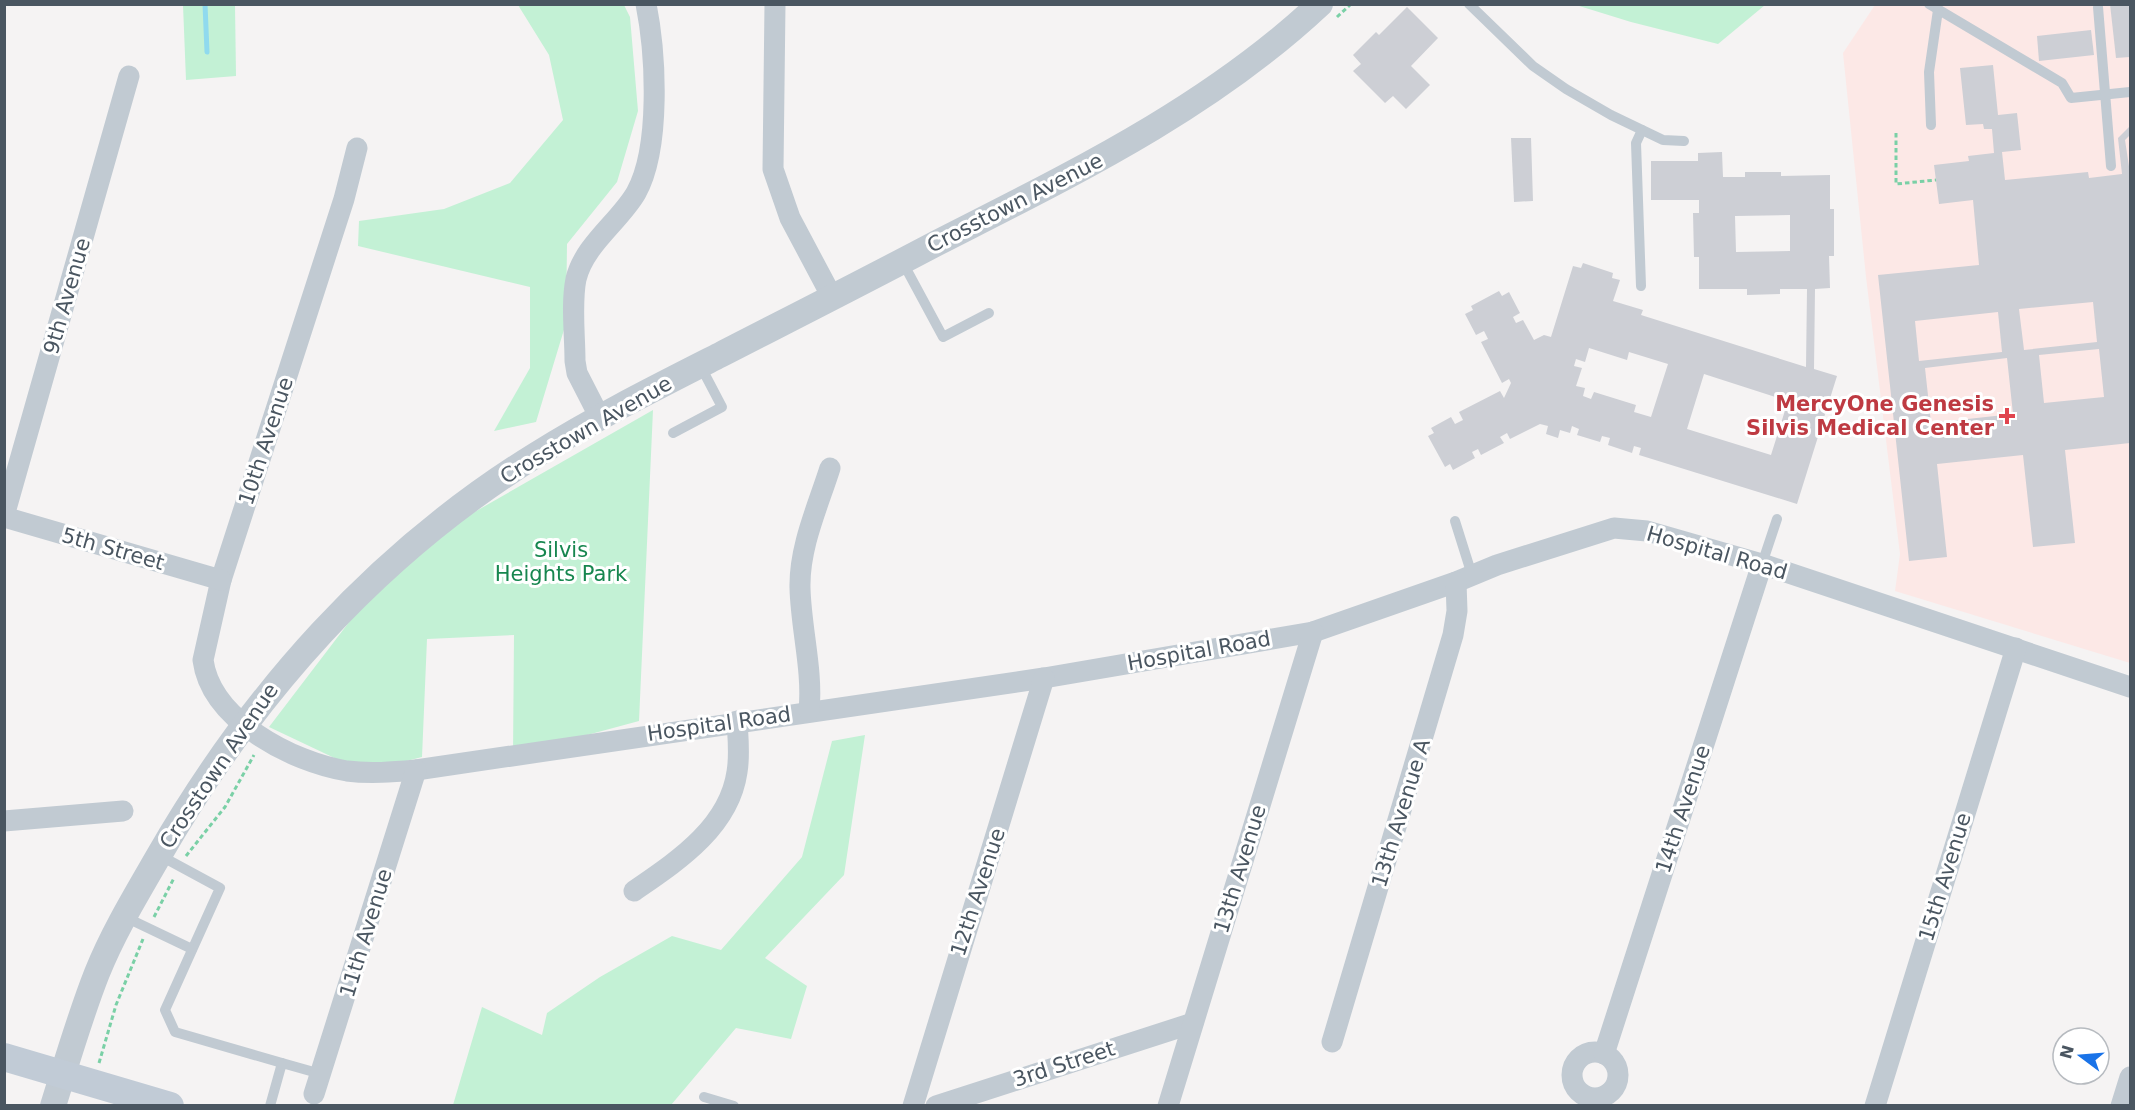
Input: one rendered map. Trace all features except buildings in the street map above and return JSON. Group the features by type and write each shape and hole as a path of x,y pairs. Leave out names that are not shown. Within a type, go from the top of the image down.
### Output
{"main road":[{"path":"4,1057 170,1106"}],"street":[{"path":"599,416 577,373 575,361 576,279 592,248 636,193 650,153 653,111 651,40 646,4"},
{"path":"775,4 773,169 790,218 832,297"},
{"name":"Crosstown Avenue","path":"53,1106 99,969 125,917 170,860 176,825 277,681 320,633 401,554 488,486 599,416 1150,132 1325,14"},
{"name":"9th Avenue","path":"4,516 129,76"},
{"name":"10th Avenue","path":"244,725 224,706 205,673 204,645 221,580 344,199 357,148"},
{"path":"810,711 811,692 801,602 801,569 830,468"},
{"name":"5th Street","path":"4,516 221,580"},
{"name":"Hospital Road","path":"244,725 291,753 346,770 377,773 416,770 736,721 1044,678 1312,632 1550,547 1614,528 1647,531 1762,564 2130,687"},
{"name":"14th Avenue","path":"1604,1054 1762,564"},
{"name":"13th Avenue A","path":"1332,1042 1453,635 1464,579"},
{"name":"13th Avenue","path":"1168,1106 1312,632"},
{"name":"15th Avenue","path":"1875,1106 2016,648"},
{"name":"12th Avenue","path":"912,1106 1044,678"},
{"path":"634,891 693,848 720,813 737,774 736,721"},
{"name":"11th Avenue","path":"317,1084 416,770"},
{"path":"4,821 123,811"},
{"name":"3rd Street","path":"936,1106 1193,1023"},
{"path":"2121,1106 2130,1077"}],"lane":[{"path":"1469,4 1533,66 1566,89 1663,140 1684,141"},
{"path":"1931,125 1929,72 1934,7 2062,82 2071,98 2130,92"},
{"path":"2098,7 2112,166"},
{"path":"1641,286 1636,143 1642,130"},
{"path":"902,261 943,337 989,312"},
{"path":"673,433 722,407 700,365"},
{"path":"1762,564 1777,519"},
{"path":"1455,521 1464,579"},
{"path":"170,860 220,888 165,1010 175,1032 282,1063 317,1084"},
{"path":"125,917 192,949"},
{"path":"270,1106 282,1063"},
{"path":"704,1097 734,1106"}],"path":[{"path":"1325,14 1352,4"},
{"path":"1896,133 1896,184 1936,180"},
{"path":"106,1041 120,995 149,927 170,860 191,848 225,807 253,756"}],"shaded area":[{"name":"MercyOne Genesis Silvis Medical Center","path":"1875,5 2130,5 2130,663 1895,591 1900,554 1866,277 1843,53"}],"green space":[{"path":"183,5 235,5 236,76 186,80"},
{"path":"518,5 624,5 630,17 638,111 617,182 567,244 566,323 536,422 494,431 530,368 530,287 358,246 359,221 444,209 510,183 563,120 549,55"},
{"path":"1576,5 1765,5 1718,44 1631,22"},
{"name":"Silvis Heights Park","path":"653,410 639,721 513,755 514,635 427,639 422,757 364,772 269,727 401,554"},
{"path":"865,735 844,875 765,958 807,986 791,1039 736,1028 671,1105 453,1105 482,1007 542,1035 547,1013 600,977 672,936 721,950 802,857 832,741"}],"waterway":[{"path":"205,4 207,52"}],"place":[{"name":"MercyOne Genesis Silvis Medical Center","path":"2007,416"}]}
